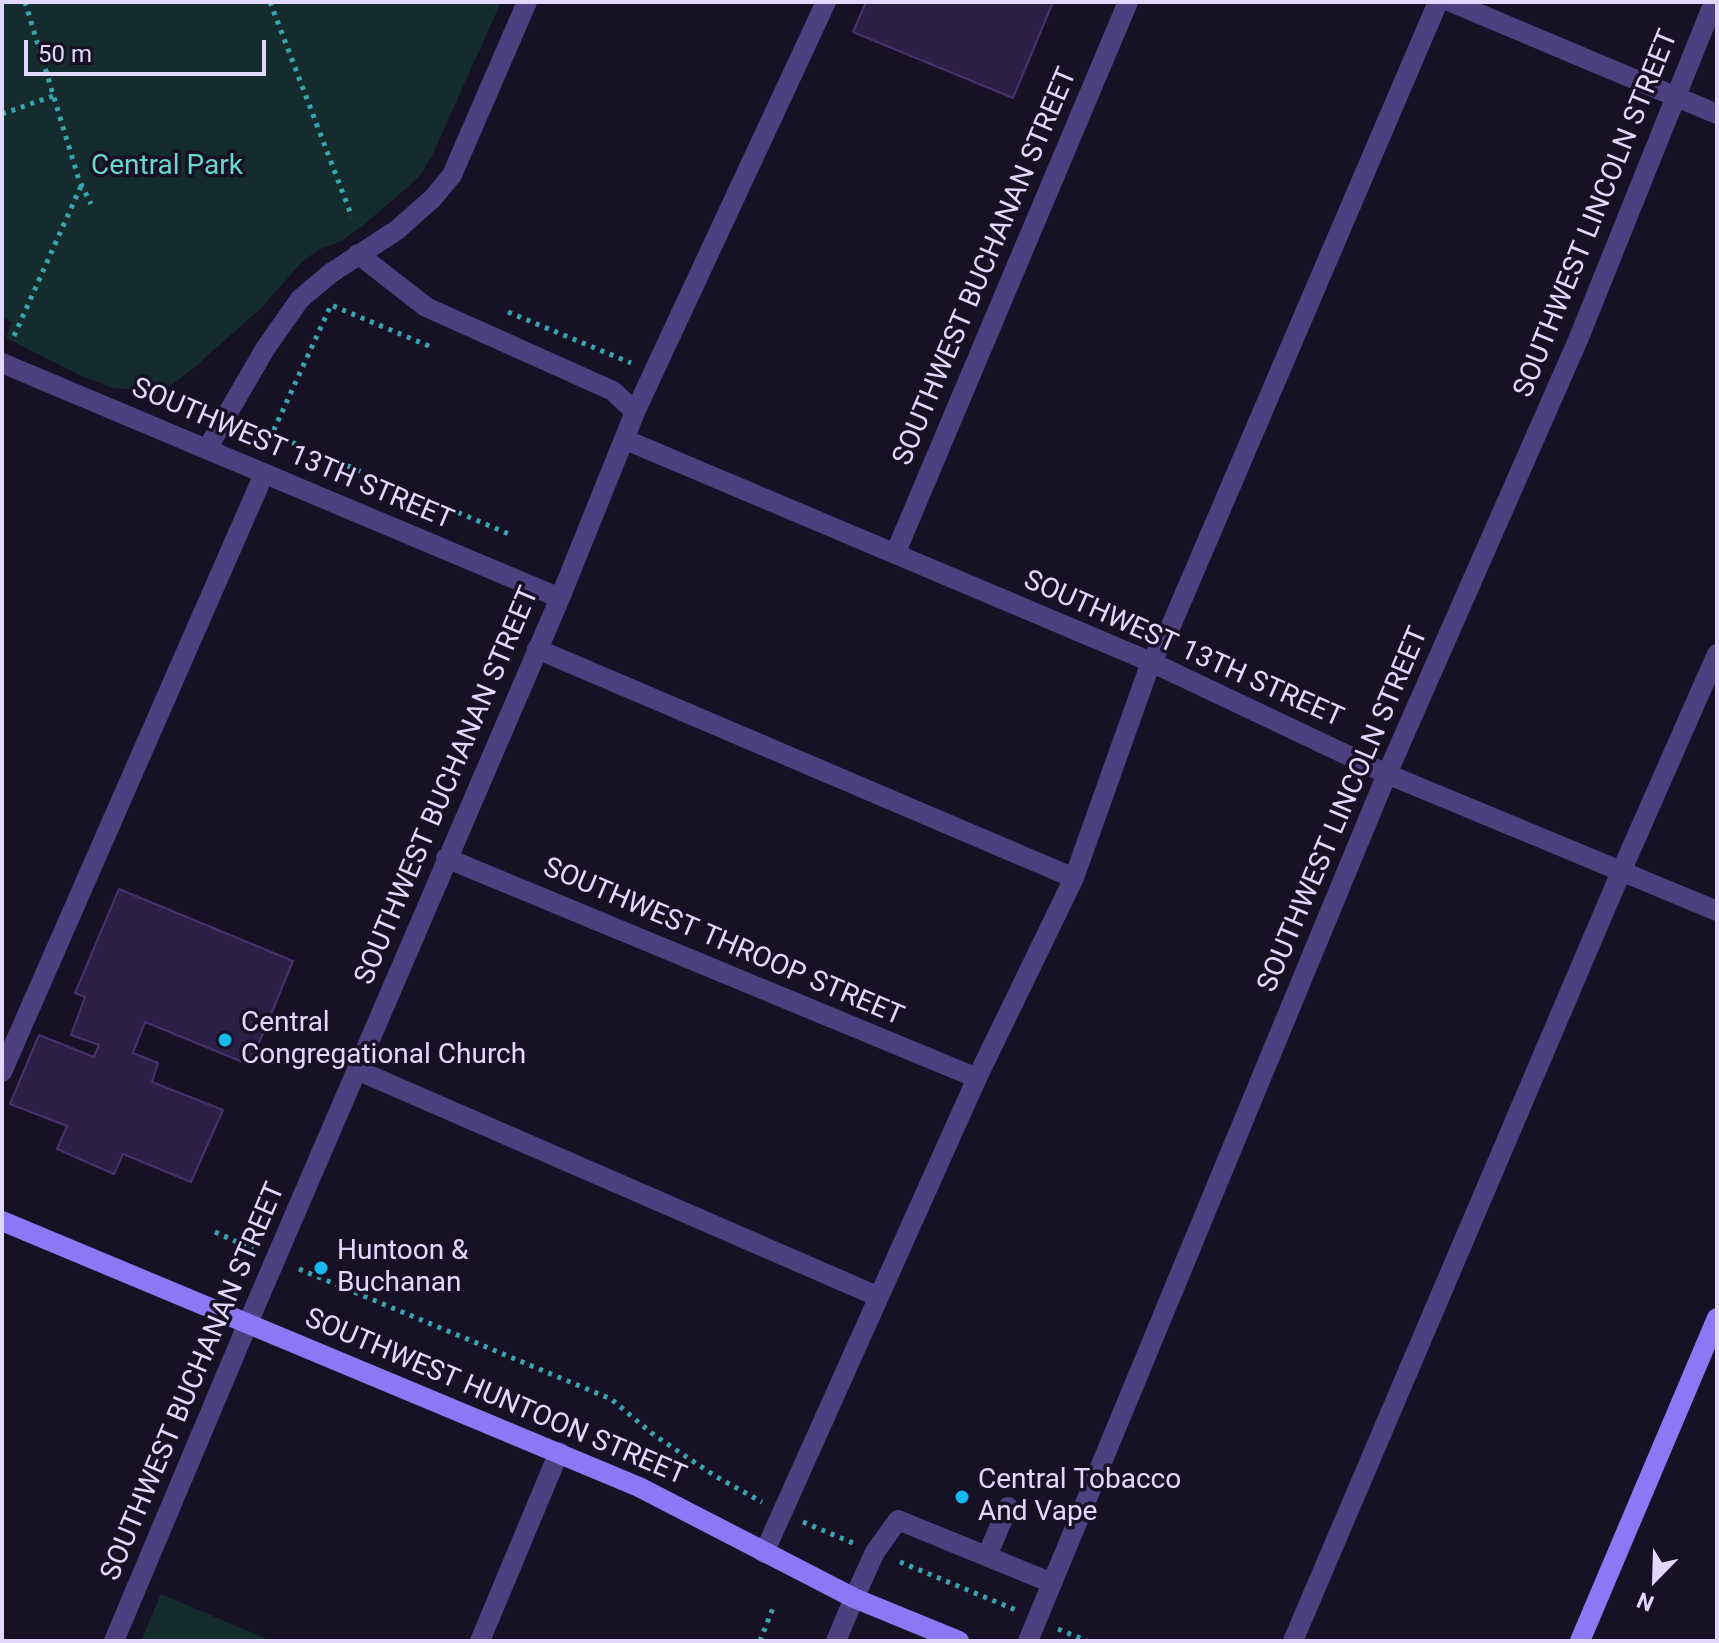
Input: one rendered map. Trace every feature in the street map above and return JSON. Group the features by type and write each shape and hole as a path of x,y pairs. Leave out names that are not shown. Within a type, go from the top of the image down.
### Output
{"main road":[{"name":"SOUTHWEST HUNTOON STREET","path":"2,1221 639,1487 854,1598 959,1641"},
{"path":"1580,1641 1717,1318"}],"street":[{"path":"207,449 265,349 300,299 331,273 397,230 433,198 452,175 527,2"},
{"name":"SOUTHWEST BUCHANAN STREET","path":"114,1641 446,858 560,598 635,412 826,2"},
{"name":"SOUTHWEST BUCHANAN STREET","path":"895,554 1128,2"},
{"path":"764,1553 977,1078 1074,878 1151,662 1170,628 1438,2"},
{"path":"1451,2 1717,114"},
{"name":"SOUTHWEST LINCOLN STREET","path":"1028,1641 1387,774 1578,340 1714,2"},
{"path":"358,254 426,307 613,391 635,412"},
{"name":"SOUTHWEST 13TH STREET","path":"2,363 560,598"},
{"name":"SOUTHWEST 13TH STREET","path":"626,440 1151,662 1387,774 1717,911"},
{"path":"2,1072 264,474"},
{"path":"537,649 1074,878"},
{"path":"1293,1641 1717,654"},
{"name":"SOUTHWEST THROOP STREET","path":"446,858 977,1078"},
{"path":"357,1070 879,1297"},
{"path":"480,1641 559,1452"},
{"path":"987,1556 1008,1507"},
{"path":"836,1641 875,1552 898,1520 1052,1583"}],"path":[{"path":"25,2 81,185 91,204"},
{"path":"270,2 352,217"},
{"path":"2,114 53,96"},
{"path":"14,336 81,185"},
{"path":"429,346 331,305 272,434 509,534"},
{"path":"497,307 654,373"},
{"path":"215,1232 611,1399 690,1460 782,1513 1087,1641"},
{"path":"760,1641 773,1608"}],"green space":[{"name":"Central Park","path":"2,2 501,2 432,156 419,177 342,241 318,250 303,261 261,308 195,367 170,386 148,391 113,388 6,338 12,322 2,317"},
{"path":"161,1594 271,1641 141,1641"}],"building":[{"path":"866,2 1053,2 1013,98 853,32"},
{"name":"Central Congregational Church","path":"119,889 293,961 250,1065 145,1022 133,1053 158,1063 152,1082 223,1110 191,1182 123,1154 114,1174 57,1149 67,1126 10,1104 39,1035 94,1057 99,1045 71,1035 85,997 75,993"}],"place":[{"name":"Central Congregational Church","path":"225,1040"},
{"name":"Huntoon & Buchanan","path":"321,1268"},
{"name":"Central Tobacco And Vape","path":"962,1497"}]}
